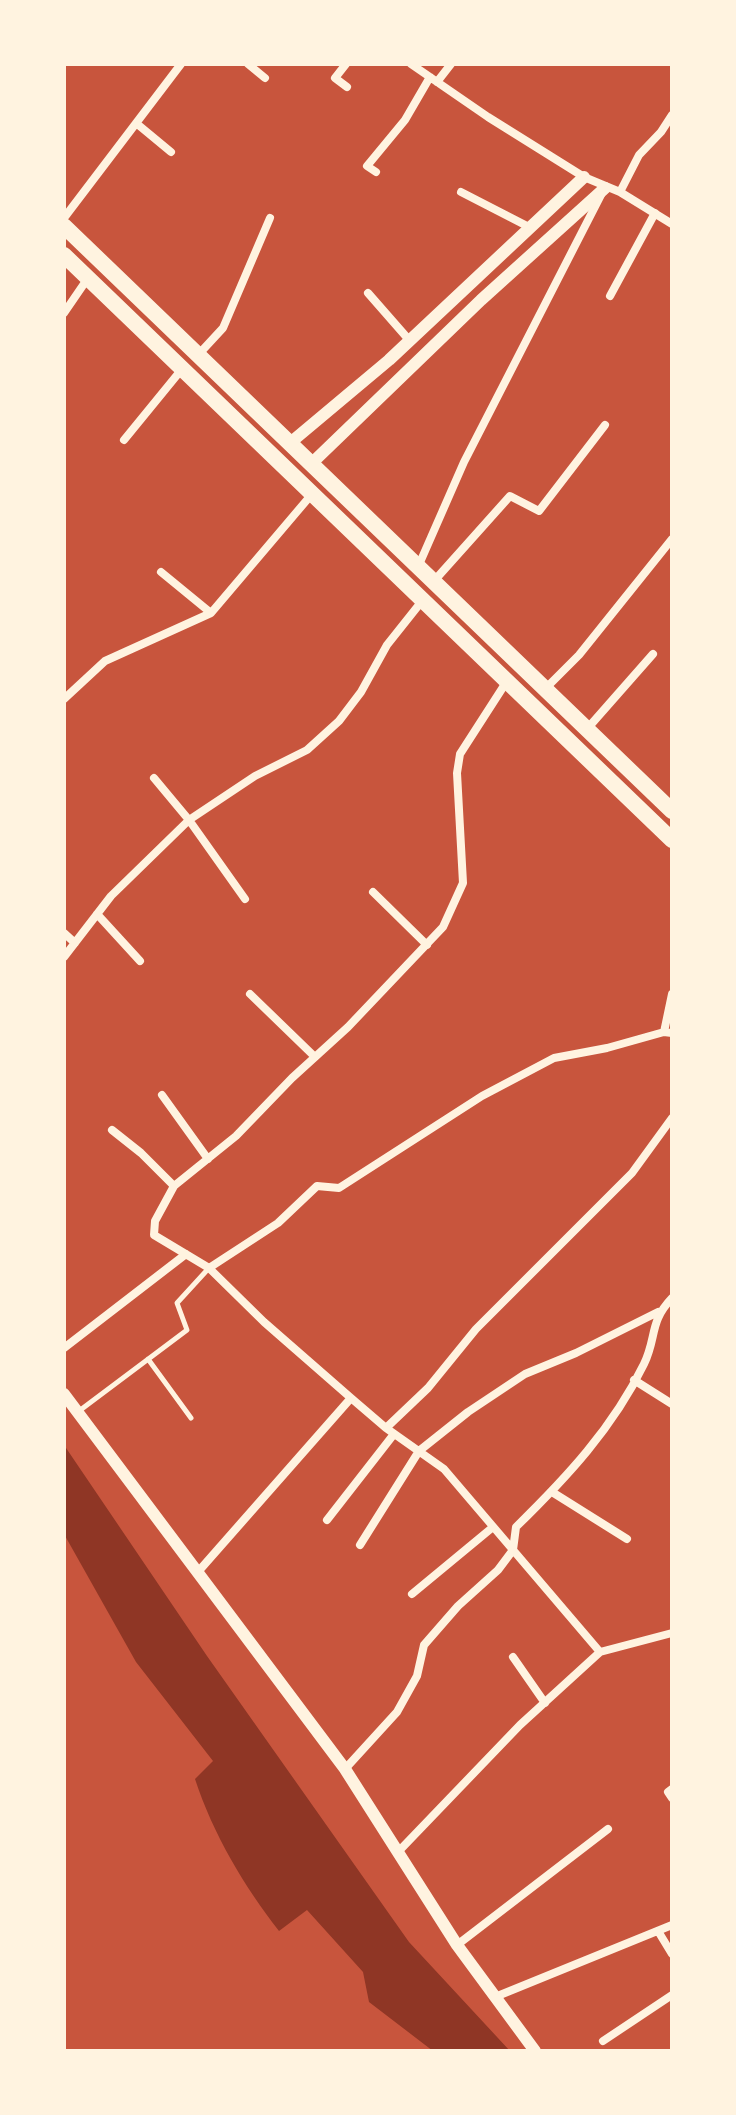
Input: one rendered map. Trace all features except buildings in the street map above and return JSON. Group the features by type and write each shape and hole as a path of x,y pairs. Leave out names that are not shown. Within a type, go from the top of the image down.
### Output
{"main road":[{"path":"64,226 672,811"},
{"path":"64,255 672,840"},
{"path":"295,478 311,464"}],"street":[{"path":"64,218 181,64"},
{"path":"248,64 265,78"},
{"path":"346,64 335,78 347,87"},
{"path":"411,64 584,177 620,192 672,224"},
{"path":"376,172 367,166 434,79 451,64"},
{"path":"620,192 639,155 672,115"},
{"path":"136,123 171,152"},
{"path":"290,443 467,290 584,177"},
{"path":"311,464 481,300 605,188"},
{"path":"418,567 464,462 605,188"},
{"path":"461,192 531,228"},
{"path":"610,296 655,213"},
{"path":"198,355 223,328 270,218"},
{"path":"64,313 88,278"},
{"path":"467,290 481,300"},
{"path":"368,293 410,341"},
{"path":"389,360 403,374"},
{"path":"124,440 182,369"},
{"path":"434,582 510,496 539,511 605,425"},
{"path":"64,699 105,661 211,613 312,494"},
{"path":"545,689 579,655 672,539"},
{"path":"161,572 211,613"},
{"path":"64,957 131,875 189,820 255,776 307,750 339,721 361,692 387,645 422,601"},
{"path":"587,729 653,654"},
{"path":"507,681 460,754 457,773 463,883 443,927 357,1018 236,1136 174,1186 155,1221 154,1235 209,1268 264,1322 351,1398 390,1431 444,1469 600,1652"},
{"path":"154,778 189,820 245,899"},
{"path":"373,892 427,945"},
{"path":"97,914 140,961"},
{"path":"64,933 75,943"},
{"path":"250,994 315,1057"},
{"path":"209,1268 278,1223 317,1186 339,1188 482,1096 554,1058 668,1033 672,994"},
{"path":"162,1095 208,1159"},
{"path":"327,1520 390,1431 476,1329 632,1173 672,1118"},
{"path":"112,1130 174,1186"},
{"path":"64,1348 186,1254"},
{"path":"360,1545 419,1451 468,1412 525,1374 576,1353 658,1312 672,1298"},
{"path":"345,1769 397,1712 417,1676 424,1645 458,1606 498,1570 513,1550 516,1527 552,1492 603,1433 645,1362 658,1312"},
{"path":"634,1380 672,1404"},
{"path":"64,1394 345,1769 457,1945 535,2051"},
{"path":"197,1573 351,1398"},
{"path":"552,1492 627,1539"},
{"path":"412,1594 493,1527"},
{"path":"398,1852 545,1703 600,1652 672,1633"},
{"path":"513,1657 545,1703"},
{"path":"672,1789 668,1792 672,1798"},
{"path":"457,1945 608,1829"},
{"path":"495,1997 672,1925"},
{"path":"658,1931 672,1954"},
{"path":"603,2041 672,1995"}],"lane":[{"path":"77,1412 187,1330 177,1303 209,1268"},
{"path":"148,1359 191,1418"}],"shaded area":[{"path":"64,1445 207,1656 409,1942 510,2051 433,2051 369,2002 363,1972 307,1910 279,1931 266,1914 220,1839 195,1779 213,1761 136,1662 64,1534"}]}
